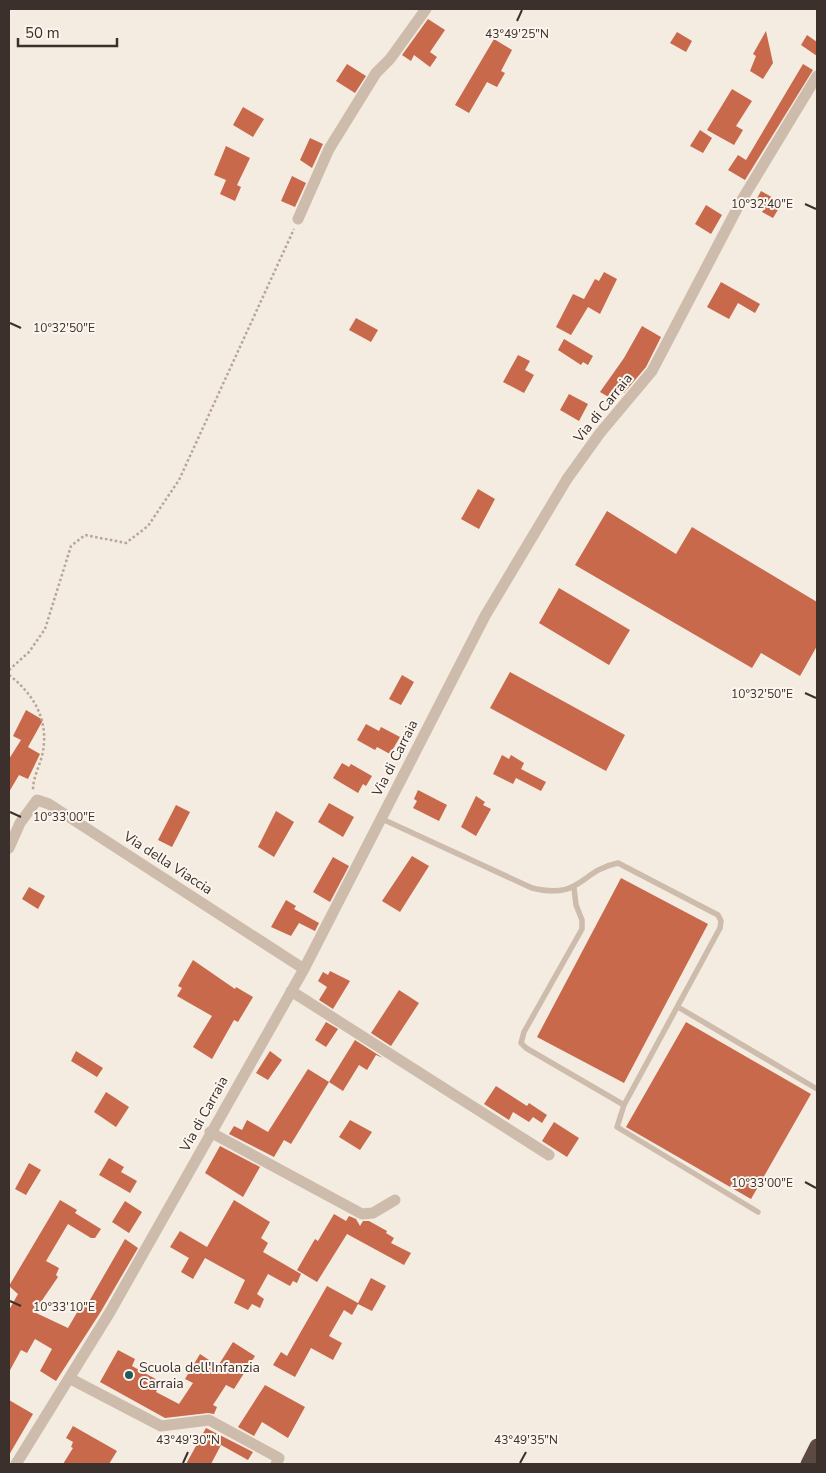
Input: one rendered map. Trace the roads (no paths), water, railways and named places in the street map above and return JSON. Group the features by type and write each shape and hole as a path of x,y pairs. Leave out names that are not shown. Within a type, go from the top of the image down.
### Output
{"highway":[{"path":"808,1464 817,1446"}],"street":[{"path":"298,219 329,149 376,73 390,59 426,9"},
{"name":"Via di Carraia","path":"16,1464 110,1312 210,1132 304,969 485,616 567,480 600,433 652,371 740,203 817,76"},
{"name":"Via della Viaccia","path":"9,848 20,823 37,800 49,804 304,969"},
{"path":"291,991 548,1155"},
{"path":"210,1132 362,1214 373,1213 395,1200"},
{"path":"69,1378 161,1426 209,1420 279,1458 276,1464"}],"lane":[{"path":"380,818 532,888 558,891 574,888 603,866 618,863 718,916 721,921 720,928 624,1105 617,1127 758,1212"},
{"path":"574,888 576,905 582,920 582,929 524,1032 521,1042 526,1048 624,1105"},
{"path":"678,1007 817,1089"}],"place":[{"name":"Scuola dell'Infanzia Carraia","path":"129,1375"}]}
